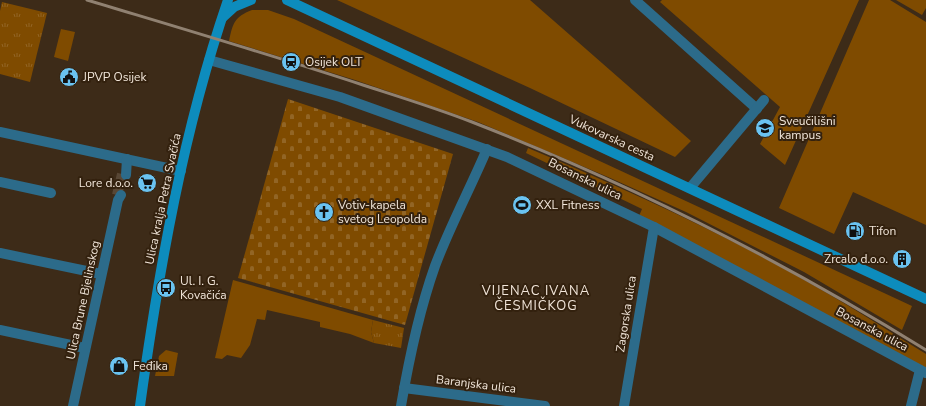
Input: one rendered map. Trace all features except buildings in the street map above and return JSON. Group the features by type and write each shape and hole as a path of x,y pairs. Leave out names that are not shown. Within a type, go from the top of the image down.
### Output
{"main road":[{"path":"221,0 221,19"},
{"name":"Ulica kralja Petra Svačića","path":"140,406 150,337 181,171 209,60 228,0"},
{"path":"221,19 234,7 251,0"},
{"name":"Vukovarska cesta","path":"287,0 926,299"}],"street":[{"path":"634,0 757,109"},
{"name":"Bosanska ulica","path":"209,60 306,86 487,149 537,170 654,227 923,372"},
{"path":"690,188 764,100"},
{"path":"0,132 181,171"},
{"path":"401,406 404,388 432,276 449,231 487,149"},
{"path":"124,173 127,159"},
{"path":"0,182 51,193"},
{"name":"Ulica Brune Bjelinskog","path":"73,406 119,197"},
{"name":"Zagorska ulica","path":"624,406 654,227"},
{"path":"0,253 101,274"},
{"path":"0,330 85,348"},
{"path":"911,406 923,372"},
{"name":"Baranjska ulica","path":"404,388 545,406"}],"green space":[{"path":"337,0 530,0 691,141 675,157 530,88"},
{"path":"662,0 859,0 785,165 760,144 780,107 660,2"},
{"path":"869,0 890,0 926,22 926,225 853,192 834,234 779,208"},
{"path":"896,0 926,0 926,8 922,15"},
{"path":"2,2 47,13 30,82 0,74 0,11"},
{"path":"252,10 268,10 294,19 912,306 902,330 804,272 686,212 608,177 478,122 355,80 229,41 235,21 241,15"},
{"path":"61,29 75,32 68,61 54,57"},
{"path":"288,99 453,154 405,325 238,278"},
{"path":"528,148 699,225 799,277 926,354 926,369 639,216 642,209 526,153"},
{"path":"233,280 373,320 371,332 374,343 350,334 320,327 320,322 267,310 265,320 257,319 250,345 241,358 227,355 222,359 215,358"},
{"path":"373,320 404,328 401,348 374,343 371,332"},
{"path":"166,350 178,353 174,376 155,376 159,356"}],"tunnel":[{"path":"117,195 122,174"}],"railway":[{"path":"87,0 260,52 418,103 472,122 531,146 590,171 647,198 761,255 816,285 926,350"}],"place":[{"name":"Osijek OLT","path":"291,62"},
{"name":"JPVP Osijek","path":"69,77"},
{"name":"Sveučilišni kampus","path":"765,128"},
{"name":"Lore d.o.o.","path":"147,183"},
{"name":"XXL Fitness","path":"522,205"},
{"name":"Votiv-kapela svetog Leopolda","path":"324,212"},
{"name":"Tifon","path":"855,231"},
{"name":"Zrcalo d.o.o.","path":"902,259"},
{"name":"Ul. I. G. Kovačića","path":"166,288"},
{"name":"Feđika","path":"119,366"}],"district":[{"name":"VIJENAC IVANA ČESMIČKOG","path":"536,298"}]}
